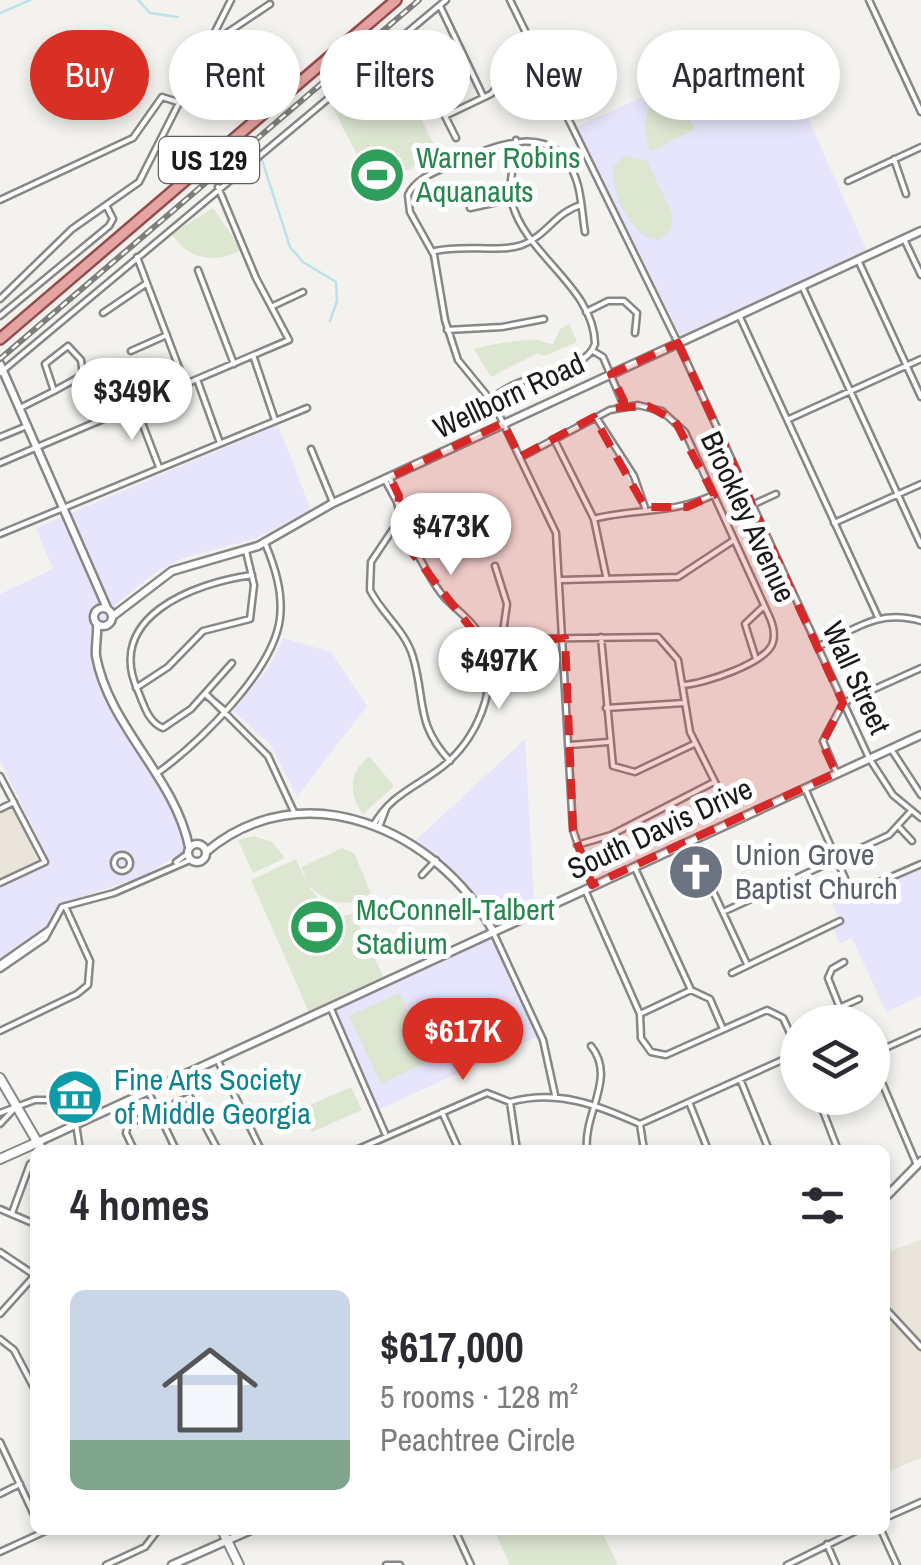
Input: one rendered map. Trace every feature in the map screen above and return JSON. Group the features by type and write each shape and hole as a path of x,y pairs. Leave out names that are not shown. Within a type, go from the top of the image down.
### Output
{"main road":[{"name":"US 129","path":"0,339 396,0"},
{"path":"0,1078 39,1145"},
{"path":"0,1159 30,1148"},
{"path":"224,1535 239,1565"}],"street":[{"path":"217,30 231,0"},
{"path":"195,850 156,774 124,726 96,658 107,611 1,369 446,0"},
{"name":"Wall Street","path":"510,0 526,30"},
{"path":"868,0 921,112"},
{"path":"232,30 270,4"},
{"path":"440,6 484,98"},
{"path":"456,138 445,116 490,92"},
{"path":"0,200 134,138 162,97 169,99"},
{"path":"0,299 104,204 139,182 172,120"},
{"name":"Wall Street","path":"571,120 678,342 869,758 892,794 921,818"},
{"path":"490,400 518,380 575,366 592,351 594,335 586,312 532,240 512,199 516,140"},
{"path":"585,232 576,179 562,157 544,144 516,140 494,144 411,188 409,208 433,252 447,330 460,364 490,400 553,522 565,638 576,845 588,886 640,1014 641,1038 659,1056 772,1010 780,1015"},
{"path":"848,180 921,148"},
{"path":"894,160 906,194"},
{"path":"0,463 198,382 289,340 218,187"},
{"path":"470,208 512,199"},
{"path":"0,316 108,226 113,219 104,204"},
{"path":"433,252 464,245 510,247 532,240 562,213 580,205"},
{"name":"Wellborn Road","path":"107,611 124,608 172,570 265,543 334,503 921,231"},
{"path":"904,238 921,275"},
{"path":"137,257 186,386"},
{"path":"858,260 921,397"},
{"path":"198,270 234,366"},
{"path":"103,314 147,283"},
{"path":"802,286 921,545"},
{"path":"273,306 303,292"},
{"path":"586,312 608,301 624,302 637,313 635,334"},
{"path":"740,315 878,618"},
{"path":"447,330 502,328 544,319"},
{"path":"131,351 167,335"},
{"path":"20,408 54,391 83,374 71,347 62,347 45,364 54,391"},
{"path":"521,456 596,416 624,406 603,357 592,351"},
{"path":"254,356 275,420"},
{"path":"788,419 921,358"},
{"path":"198,382 220,442"},
{"name":"Brookley Avenue","path":"624,406 653,407 679,424 764,605 773,642 756,660"},
{"path":"136,407 160,467"},
{"path":"0,534 307,408"},
{"path":"596,416 634,476 645,508"},
{"path":"0,437 27,426"},
{"path":"554,439 594,519 606,576"},
{"path":"312,449 334,503"},
{"path":"388,479 401,517 396,532 371,562 370,590 399,628 413,657 422,723 450,761"},
{"path":"834,523 921,484"},
{"path":"752,505 776,494"},
{"path":"594,519 645,508 687,506 713,495"},
{"path":"376,827 386,808 405,788 450,761 466,743 483,707 488,676 484,644 472,623 437,587 418,551 396,532"},
{"path":"560,580 685,575 734,540"},
{"path":"156,774 224,710 266,658 280,622 277,576 265,543"},
{"path":"136,688 168,668 202,631 250,619 252,575 243,551"},
{"path":"495,566 506,604 502,639"},
{"path":"232,663 206,694 163,728 150,718 129,663 132,642 150,617 197,586 252,575"},
{"path":"682,685 712,680 756,660 744,624 764,605"},
{"path":"101,625 107,611"},
{"path":"818,647 878,618 903,614 921,621"},
{"path":"601,636 613,766 629,773 695,744"},
{"path":"484,644 502,639 658,637 676,655 695,744 720,794"},
{"path":"836,773 823,741 843,702 921,668"},
{"path":"206,694 268,756 294,812"},
{"path":"606,708 684,703"},
{"name":"South Davis Drive","path":"42,1145 76,1124 921,735"},
{"path":"570,745 608,742"},
{"path":"891,749 921,795"},
{"path":"0,776 46,862 0,883"},
{"path":"576,845 611,834 714,782"},
{"path":"805,788 854,895 921,864"},
{"path":"0,809 14,802"},
{"path":"722,912 899,827 911,811"},
{"path":"0,967 50,929 55,914 65,906 133,884 195,850 294,812 330,812 376,827 436,860 470,894 493,931 543,1040 556,1095"},
{"path":"899,827 912,841"},
{"path":"689,840 747,964"},
{"path":"117,856 127,856 133,884 114,866 117,856"},
{"path":"422,875 436,860"},
{"path":"634,866 691,990 710,999 723,1029"},
{"path":"122,871 129,868"},
{"path":"0,1032 77,994 88,984 90,962 65,906"},
{"path":"732,973 840,921"},
{"path":"839,1005 828,978 832,969 844,962"},
{"path":"640,1014 691,990"},
{"path":"846,1005 859,998"},
{"path":"331,1009 386,1134"},
{"path":"890,1048 921,1032"},
{"path":"588,1145 603,1076 591,1046"},
{"path":"372,1145 386,1134 488,1094 510,1102 556,1095 594,1104 640,1124 780,1059"},
{"path":"217,1060 259,1145"},
{"path":"740,1078 767,1145"},
{"path":"148,1091 174,1145"},
{"path":"132,1145 126,1127 157,1110 192,1098 216,1145"},
{"path":"890,1098 919,1163 890,1193"},
{"path":"0,1113 35,1100 52,1100 76,1124 79,1145"},
{"path":"510,1102 516,1145"},
{"path":"690,1102 706,1145"},
{"path":"0,1124 17,1108"},
{"path":"442,1112 457,1145"},
{"path":"825,1115 836,1145"},
{"path":"640,1124 643,1145"},
{"path":"21,1150 30,1158"},
{"path":"12,1213 30,1168"},
{"path":"0,1209 30,1222"},
{"path":"0,1252 30,1272"},
{"path":"0,1314 30,1281"},
{"path":"890,1313 921,1346"},
{"path":"0,1339 14,1350 30,1380"},
{"path":"0,1442 30,1506"},
{"path":"0,1494 20,1484"},
{"path":"890,1516 921,1502"},
{"path":"0,1552 36,1535"},
{"path":"106,1565 145,1547 154,1535"},
{"path":"172,1565 238,1535"},
{"path":"457,1535 472,1565"},
{"path":"787,1565 847,1535"},
{"path":"883,1535 897,1565"},
{"path":"827,1544 836,1565"},
{"path":"386,1565 400,1565"}],"highlighted area":[{"path":"678,343 843,703 822,743 836,773 592,885 573,830 565,638 484,645 396,532 399,496 390,477 503,423 520,457 594,417 645,507 687,507 714,495 675,421 648,406 612,408 624,401 611,374"}],"shaded area":[{"path":"637,99 637,120 809,120 868,253 681,337 577,127 592,120 617,120 617,109"},
{"path":"278,425 311,510 254,539 186,557 159,570 116,604 96,631 90,649 118,721 159,786 188,844 187,850 143,876 58,905 48,927 0,961 0,880 48,858 0,761 0,594 53,569 36,528"},
{"path":"283,638 331,652 367,706 297,797 270,744 233,711 269,667"},
{"path":"525,739 534,903 492,923 460,877 414,842"},
{"path":"13,808 39,862 0,880 0,812"},
{"path":"921,867 921,996 890,1010 890,1005 883,1005 852,938 840,943 833,929 842,924 832,903 847,896 850,900"},
{"path":"493,931 541,1035 376,1111 331,1009"},
{"path":"921,1240 921,1458 890,1471 890,1251"}],"green space":[{"path":"339,120 422,120 439,155 373,186"},
{"path":"690,120 695,129 650,152 645,123"},
{"path":"625,156 647,161 672,213 671,229 659,240 640,232 619,200 614,166"},
{"path":"213,208 242,250 222,257 203,257 186,249 172,234"},
{"path":"569,324 577,342 544,356 538,353 491,377 474,349 525,340 553,344 560,329"},
{"path":"369,756 394,786 363,814 353,784 358,769"},
{"path":"254,836 272,842 285,858 253,873 238,840"},
{"name":"McConnell-Talbert Stadium","path":"342,848 354,853 371,893 353,902 336,902 307,884 332,917 354,914 384,978 309,1012 251,880 296,859 306,881 302,867"},
{"path":"399,993 431,1060 381,1084 349,1016"},
{"path":"351,1087 362,1110 312,1132 301,1109"},
{"path":"496,1535 603,1535 618,1565 510,1565"}],"waterway":[{"path":"0,13 30,0"},
{"path":"138,0 150,13 178,17"},
{"path":"253,146 256,150"},
{"path":"262,160 290,247 303,262 336,282 337,301 330,321"}],"railway":[{"path":"0,359 419,0"}],"place":[{"name":"Warner Robins Aquanauts","path":"377,175"},
{"name":"Union Grove Baptist Church","path":"696,872"},
{"name":"McConnell-Talbert Stadium","path":"317,927"},
{"name":"Fine Arts Society of Middle Georgia","path":"75,1097"}]}
